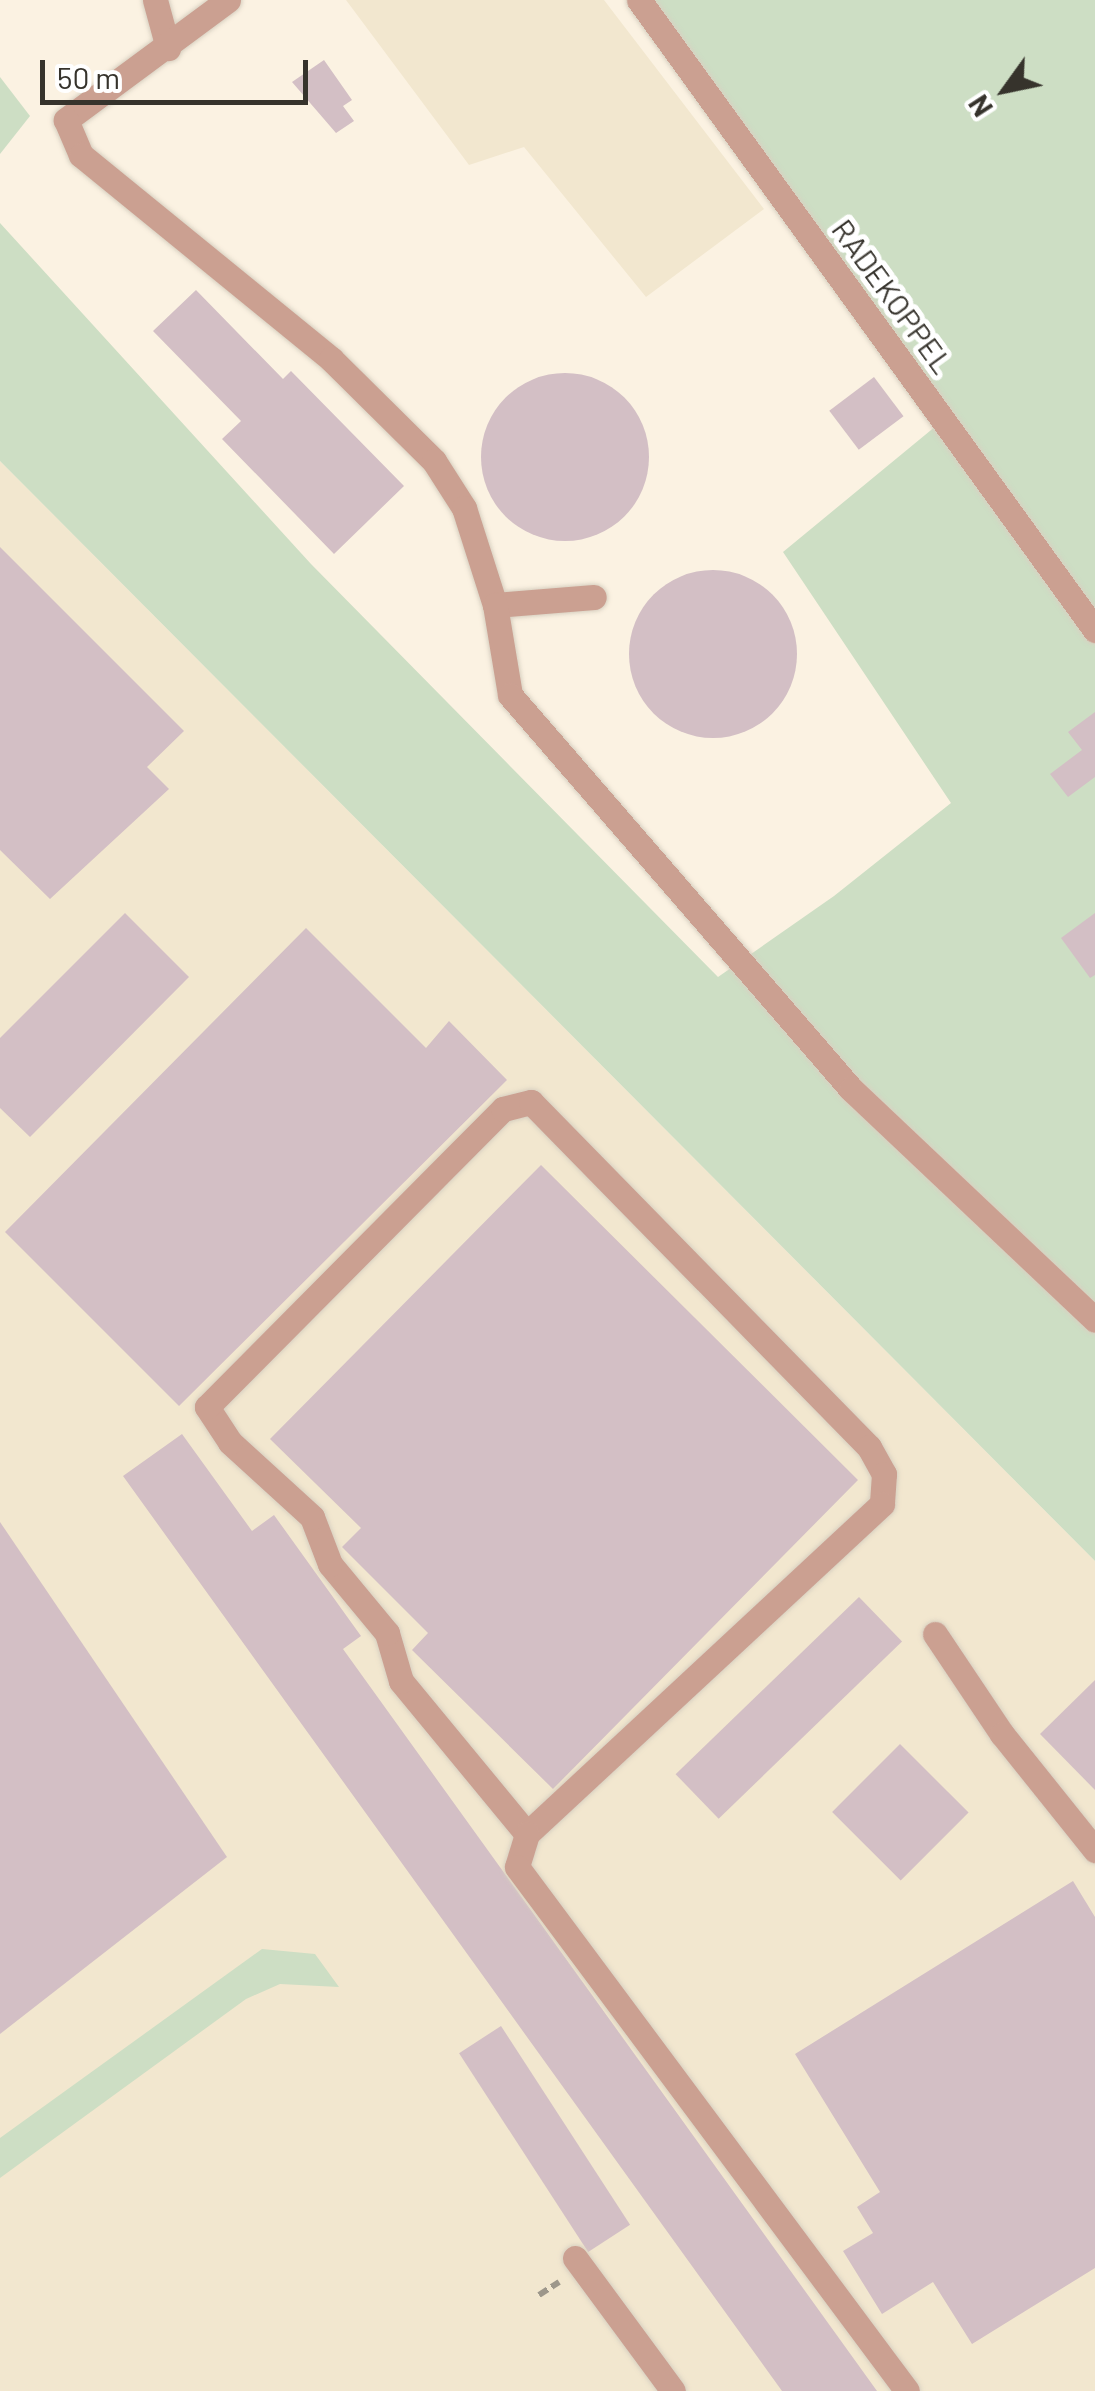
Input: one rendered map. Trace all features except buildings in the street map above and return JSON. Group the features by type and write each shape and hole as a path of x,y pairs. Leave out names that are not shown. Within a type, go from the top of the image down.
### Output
{"street":[{"path":"154,0 168,48"},
{"path":"228,0 66,120 82,155 331,358 434,460 464,508 496,605 510,695 851,1090 1095,1320"},
{"name":"RADEKOPPEL","path":"639,0 1095,630"},
{"path":"496,605 594,597"},
{"path":"527,1834 402,1681 388,1634 330,1564 312,1517 230,1442 207,1407 502,1108 532,1102 869,1446 884,1474 882,1504 527,1834 518,1866 907,2391"},
{"path":"935,1634 1002,1734 1095,1850"},
{"path":"575,2258 673,2391"}],"shaded area":[{"path":"346,0 604,0 764,209 646,297 524,147 469,165"},
{"path":"0,461 1095,1561 1095,2391 0,2391"}],"green space":[{"path":"639,0 1095,0 1095,1561 0,461 0,223 311,564 718,977 834,896 951,803 783,552 942,421"},
{"path":"0,77 30,116 0,154"},
{"path":"262,1949 315,1954 339,1987 280,1984 246,1999 0,2178 0,2138"}]}
